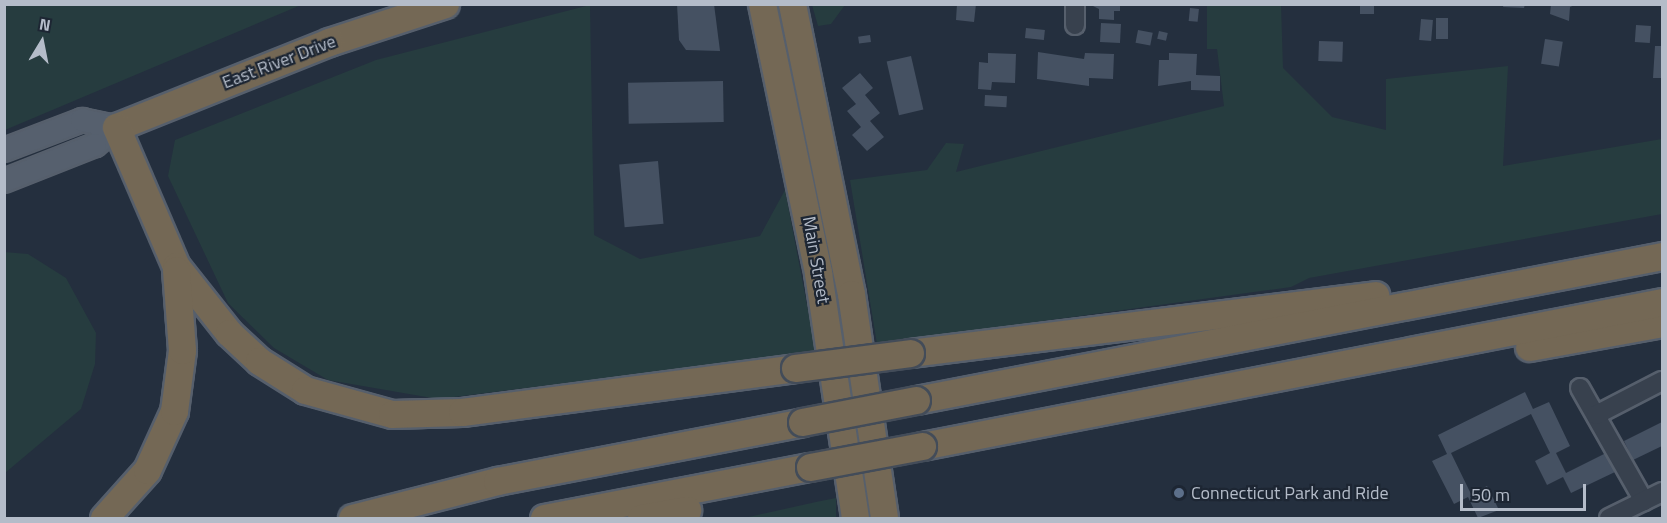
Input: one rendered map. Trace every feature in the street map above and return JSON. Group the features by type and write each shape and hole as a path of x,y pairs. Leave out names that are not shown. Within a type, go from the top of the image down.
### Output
{"highway":[{"name":"East River Drive","path":"116,127 329,42 445,4"},
{"name":"Main Street","path":"762,4 818,273 855,519"},
{"name":"Main Street","path":"792,4 845,262 884,519"},
{"path":"116,127 176,266 211,314 266,367 319,396 374,412 462,412 1228,310 1505,285"},
{"path":"1592,269 1662,244"},
{"path":"352,519 506,479 1662,255"},
{"path":"104,519 147,470 174,411 182,350 176,266"},
{"path":"544,519 811,471 863,457 1662,302"},
{"path":"1340,365 1464,359 1662,323"},
{"path":"641,519 751,497 811,471"}],"main road":[{"path":"4,150 82,120 116,127"},
{"name":"East River Drive","path":"4,181 98,143 116,127"}],"street":[{"path":"1074,25 1076,4"},
{"path":"1596,415 1662,381"},
{"path":"1580,388 1644,501"},
{"path":"1609,519 1662,492"}],"green space":[{"path":"5,4 301,4 301,5 5,130"},
{"path":"812,4 845,5 831,24 818,26"},
{"path":"590,5 594,235 640,259 760,236 785,190 816,352 438,399 328,380 274,348 228,303 168,176 175,140 376,60"},
{"path":"1207,5 1281,5 1283,68 1332,117 1386,130 1386,79 1508,66 1503,166 1662,139 1662,214 1309,278 1291,287 877,344 850,180 927,170 946,143 964,144 956,172 1224,106 1217,49 1207,49"},
{"path":"4,252 28,254 66,278 96,333 95,364 81,409 5,473"},
{"path":"836,498 836,518 744,518 816,502"}],"building":[{"path":"677,4 714,4 720,51 686,50 679,40"},
{"path":"957,4 976,4 974,22 956,20"},
{"path":"1089,4 1120,4 1120,11 1114,11 1114,20 1099,19 1099,9"},
{"path":"1360,4 1374,4 1374,14 1360,14"},
{"path":"1504,4 1525,4 1524,8 1503,7"},
{"path":"1551,4 1577,4 1570,7 1569,21 1550,14"},
{"path":"1190,8 1199,9 1198,22 1189,21"},
{"path":"1436,18 1448,18 1448,39 1436,39"},
{"path":"1421,19 1433,20 1431,41 1419,40"},
{"path":"1101,23 1121,24 1120,43 1100,42"},
{"path":"1636,25 1651,26 1650,43 1635,42"},
{"path":"1026,28 1045,30 1044,40 1025,38"},
{"path":"1138,30 1153,33 1150,46 1136,43"},
{"path":"1159,31 1168,33 1166,41 1157,39"},
{"path":"870,35 871,42 859,44 858,37"},
{"path":"1545,39 1563,42 1559,67 1541,64"},
{"path":"1319,41 1343,42 1342,62 1318,61"},
{"path":"1655,46 1662,46 1662,78 1653,78"},
{"path":"1038,52 1084,59 1085,53 1114,54 1113,79 1089,78 1089,86 1037,79"},
{"path":"988,53 1016,54 1015,83 992,82 991,90 978,89 979,62 988,63"},
{"path":"1169,53 1197,54 1196,75 1220,76 1220,91 1191,90 1191,81 1158,86 1159,60 1169,60"},
{"path":"911,56 923,110 899,115 887,62"},
{"path":"860,73 873,88 865,95 880,113 870,121 884,137 867,151 852,135 861,127 847,111 856,104 842,88"},
{"path":"723,81 724,122 629,124 628,83"},
{"path":"985,95 1007,96 1006,107 984,106"},
{"path":"658,161 663,224 625,227 619,164"},
{"path":"1525,392 1533,409 1549,402 1570,446 1556,453 1566,473 1606,453 1615,472 1571,493 1563,477 1547,485 1535,461 1550,453 1531,414 1451,453 1471,494 1487,486 1499,510 1478,518 1468,497 1454,504 1432,461 1447,454 1438,435"},
{"path":"1662,422 1662,446 1633,460 1624,441"}],"place":[{"name":"Connecticut Park and Ride","path":"1179,493"}]}
